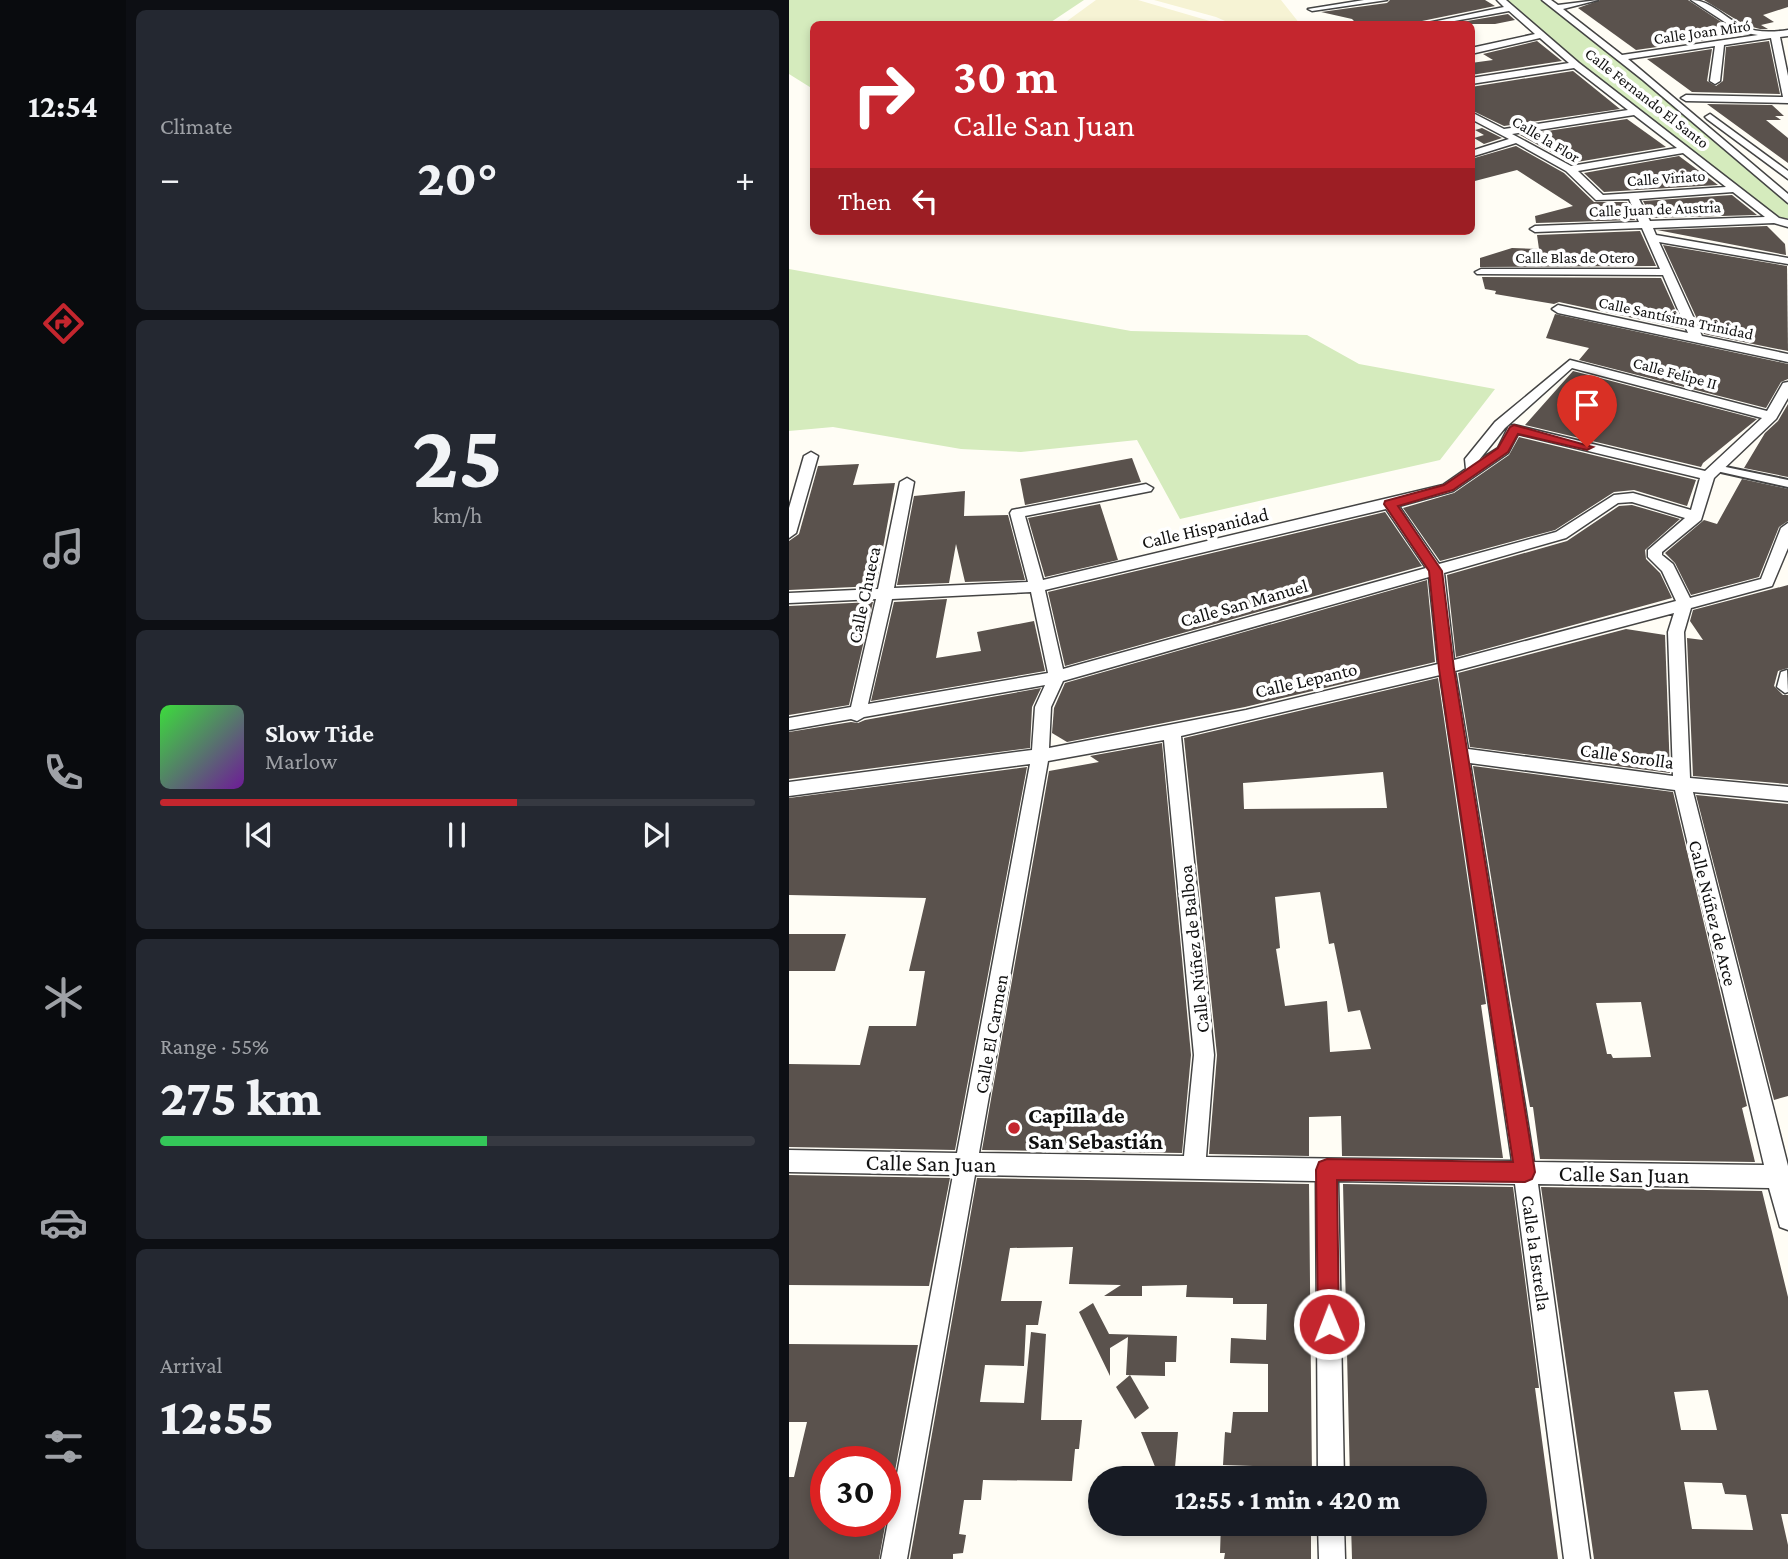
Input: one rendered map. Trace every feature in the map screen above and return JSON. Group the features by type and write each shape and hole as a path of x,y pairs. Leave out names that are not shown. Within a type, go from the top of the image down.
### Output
{"street":[{"path":"1312,9 1383,0"},
{"name":"Calle Fernando El Santo","path":"1501,0 1576,65 1775,220 1788,239"},
{"name":"Calle Fernando El Santo","path":"1546,0 1620,58 1788,200"},
{"path":"1556,8 1594,0"},
{"path":"1686,98 1788,100 1775,35 1743,30 1695,0"},
{"path":"1443,21 1511,8"},
{"name":"Calle Joan Miró","path":"1620,58 1788,33"},
{"path":"1475,50 1543,35"},
{"path":"1715,81 1720,43"},
{"name":"Calle Fernando El Santo","path":"1633,56 1788,176"},
{"path":"1475,79 1576,65"},
{"path":"1504,132 1636,112"},
{"name":"Calle la Flor","path":"1475,116 1570,169 1600,198"},
{"path":"1475,153 1517,140"},
{"path":"1570,169 1685,150"},
{"name":"Calle Viriato","path":"1600,198 1735,188"},
{"path":"1633,196 1697,339"},
{"name":"Calle Fernando El Santo","path":"1775,220 1788,224"},
{"name":"Calle Juan de Austria","path":"1535,229 1775,220"},
{"name":"Calle Blas de Otero","path":"1653,238 1788,261"},
{"name":"Calle Blas de Otero","path":"1481,272 1669,272"},
{"name":"Calle Santísima Trinidad","path":"1558,309 1788,358"},
{"name":"Calle Felipe II","path":"1473,470 1471,459 1501,425 1570,364 1771,416"},
{"path":"1685,604 1668,568 1655,557 1655,550 1696,517 1712,472 1771,416 1788,386"},
{"name":"Calle Hispanidad","path":"789,598 1037,587 1448,488 1503,450 1514,429 1712,472"},
{"path":"789,533 811,456"},
{"path":"1712,472 1788,485"},
{"name":"Calle Chueca","path":"857,715 907,482"},
{"path":"1057,677 1017,513 1146,488"},
{"name":"Calle San Manuel","path":"789,724 857,715 1057,677 1561,535 1614,499 1633,498 1696,517"},
{"name":"Calle la Estrella","path":"1390,504 1436,571 1447,669 1525,1172 1577,1559"},
{"name":"Calle Lepanto","path":"789,789 1040,756 1172,732 1447,669 1767,582 1788,528"},
{"name":"Calle Núñez de Arce","path":"1685,604 1676,632 1681,784 1783,1177 1788,1219"},
{"name":"Calle El Carmen","path":"895,1559 1040,756 1043,707 1057,677"},
{"name":"Calle Núñez de Balboa","path":"1172,732 1204,1055 1194,1167"},
{"name":"Calle Sorolla","path":"1461,755 1681,784 1788,794"},
{"name":"Calle San Juan","path":"789,1161 1783,1177"},
{"path":"1327,1170 1331,1466"},
{"path":"1331,1536 1332,1559"}],"shaded area":[{"path":"1096,0 1138,0 1210,21 1067,21"},
{"path":"1154,0 1281,0 1298,21 1225,21"}],"green space":[{"path":"789,0 1084,0 1052,21 810,21 810,87 789,74"},
{"path":"1498,0 1546,0 1620,58 1788,199 1788,218 1775,220"},
{"path":"789,269 1131,331 1307,335 1359,364 1495,389 1440,460 1180,519 1137,440 1021,452 961,449 833,427 789,431"}],"building":[{"path":"1390,0 1485,0 1495,6 1422,21 1354,21 1321,12 1387,3"},
{"path":"1600,0 1688,0 1741,35 1636,50 1578,8"},
{"path":"1704,0 1788,0 1788,7 1763,15 1774,22 1761,25 1768,29 1760,29 1745,25"},
{"path":"1508,14 1515,20 1495,24 1475,24 1475,21 1467,21"},
{"path":"1537,41 1562,61 1475,74 1475,62 1493,60 1483,54"},
{"path":"1769,41 1780,94 1692,92 1647,59 1712,49 1707,81 1716,86 1723,81 1726,47"},
{"path":"1573,71 1620,109 1504,126 1475,112 1475,86"},
{"path":"1707,104 1772,105 1784,116 1775,116 1781,120 1766,120 1788,138 1788,163"},
{"path":"1627,119 1666,147 1571,163 1520,135"},
{"path":"1482,128 1502,138 1484,144 1475,138 1484,135 1475,130"},
{"path":"1516,146 1564,173 1594,202 1627,202 1635,220 1536,223 1535,216 1573,206 1517,170 1475,181 1475,158"},
{"path":"1679,156 1718,185 1604,192 1584,173"},
{"path":"1732,195 1757,215 1652,218 1643,201"},
{"path":"1767,226 1785,244 1786,255 1657,230"},
{"path":"1640,231 1656,266 1480,267 1480,258 1512,248 1539,249 1537,235"},
{"path":"1663,245 1787,266 1788,351 1704,334"},
{"path":"1482,277 1661,278 1684,329 1559,302 1554,304 1495,294 1496,291 1485,289"},
{"path":"1555,314 1788,364 1788,379 1781,382 1766,408 1579,360 1589,348 1546,338"},
{"path":"1573,371 1757,419 1701,467 1525,425"},
{"path":"1788,404 1788,477 1744,468 1765,433 1778,421"},
{"path":"1519,437 1696,480 1687,506 1634,490 1614,492 1555,530 1440,561 1403,508 1454,493 1509,455"},
{"path":"1132,458 1141,482 1025,505 1020,479"},
{"path":"859,464 853,485 895,483 876,586 789,590 789,541 799,534 818,466"},
{"path":"1742,479 1788,489 1788,521 1779,527 1759,577 1691,595 1675,563 1665,553 1704,520 1717,524"},
{"path":"965,491 964,516 1008,515 1025,580 965,582 956,544 949,583 897,585 914,496"},
{"path":"1100,504 1118,560 1045,577 1028,518"},
{"path":"1632,505 1680,519 1645,550 1646,559 1660,573 1672,598 1456,657 1447,575 1567,541 1619,506"},
{"path":"1385,512 1422,566 1065,666 1048,592"},
{"path":"1427,580 1435,662 1245,707 1067,742 1052,733 1054,708 1065,683"},
{"path":"1788,585 1788,668 1778,671 1774,686 1783,695 1788,695 1788,784 1693,776 1687,638 1703,640 1690,621 1693,610"},
{"path":"947,599 936,658 981,651 977,632 1034,621 1045,671 871,701 894,602"},
{"path":"873,602 849,705 789,715 789,606"},
{"path":"1626,629 1665,635 1670,773 1470,747 1458,673"},
{"path":"1438,678 1486,1004 1481,1005 1503,1158 1342,1156 1341,1116 1309,1117 1309,1156 1209,1154 1217,1055 1184,738","holes":["1383,772 1387,808 1244,809 1243,783","1320,892 1329,944 1334,943 1348,1012 1360,1010 1371,1049 1330,1052 1327,1001 1285,1006 1276,949 1280,948 1275,897"]},
{"path":"1041,688 1032,707 1030,748 789,779 789,732 858,723"},
{"path":"1162,743 1191,1055 1182,1153 982,1150 1049,771 1099,762 1090,756"},
{"path":"1473,766 1673,792 1747,1106 1742,1108 1755,1162 1540,1159 1533,1107 1530,1107","holes":["1641,1002 1651,1057 1613,1058 1611,1054 1607,1054 1596,1003"]},
{"path":"1027,767 955,1150 789,1147 789,1064 860,1065 869,1026 916,1026 925,971 909,971 926,898 789,895 789,798"},
{"path":"1696,795 1788,804 1788,1096 1774,1100"},
{"path":"789,934 846,934 835,971 789,971"},
{"path":"789,1175 950,1178 929,1286 789,1285"},
{"path":"977,1178 1309,1184 1312,1466 1223,1465 1225,1432 1231,1433 1233,1412 1268,1412 1268,1364 1230,1363 1231,1338 1266,1340 1267,1304 1233,1304 1233,1298 1186,1297 1187,1285 1142,1286 1142,1296 1104,1296 1121,1285 1069,1284 1073,1247 1010,1248 1001,1301 1042,1301 1038,1325 1026,1325 1024,1366 985,1365 980,1402 1024,1403 1031,1332 1046,1334 1041,1420 1082,1420 1079,1449 1075,1449 1072,1481 983,1480 981,1500 964,1500 959,1534 966,1535 963,1553 953,1554 953,1559 910,1559"},
{"path":"1343,1184 1513,1187 1539,1388 1535,1388 1558,1559 1352,1559 1351,1536 1487,1536 1487,1466 1350,1466"},
{"path":"1541,1187 1762,1191 1788,1297 1788,1514 1781,1514 1788,1545 1788,1559 1594,1559","holes":["1708,1390 1717,1430 1681,1430 1674,1392","1684,1482 1722,1483 1725,1494 1746,1495 1753,1530 1692,1529"]},
{"path":"1093,1303 1109,1334 1177,1336 1176,1362 1165,1362 1165,1376 1126,1375 1128,1337 1110,1348 1110,1376 1079,1312"},
{"path":"789,1344 918,1345 900,1446 810,1446 810,1537 883,1537 879,1559 789,1559 789,1477 794,1477 807,1422 789,1422"},
{"path":"1130,1375 1149,1408 1135,1419 1116,1387"},
{"path":"1141,1432 1178,1432 1175,1466 1155,1466"},
{"path":"1221,1536 1311,1536 1311,1559 1224,1559 1225,1553 1220,1553"}],"place":[{"name":"Capilla de San Sebastián","path":"1014,1128"}],"route":[{"path":"1329,1324 1327,1170 1525,1172 1447,669 1436,571 1390,504 1448,488 1503,450 1514,429 1587,447"}]}
